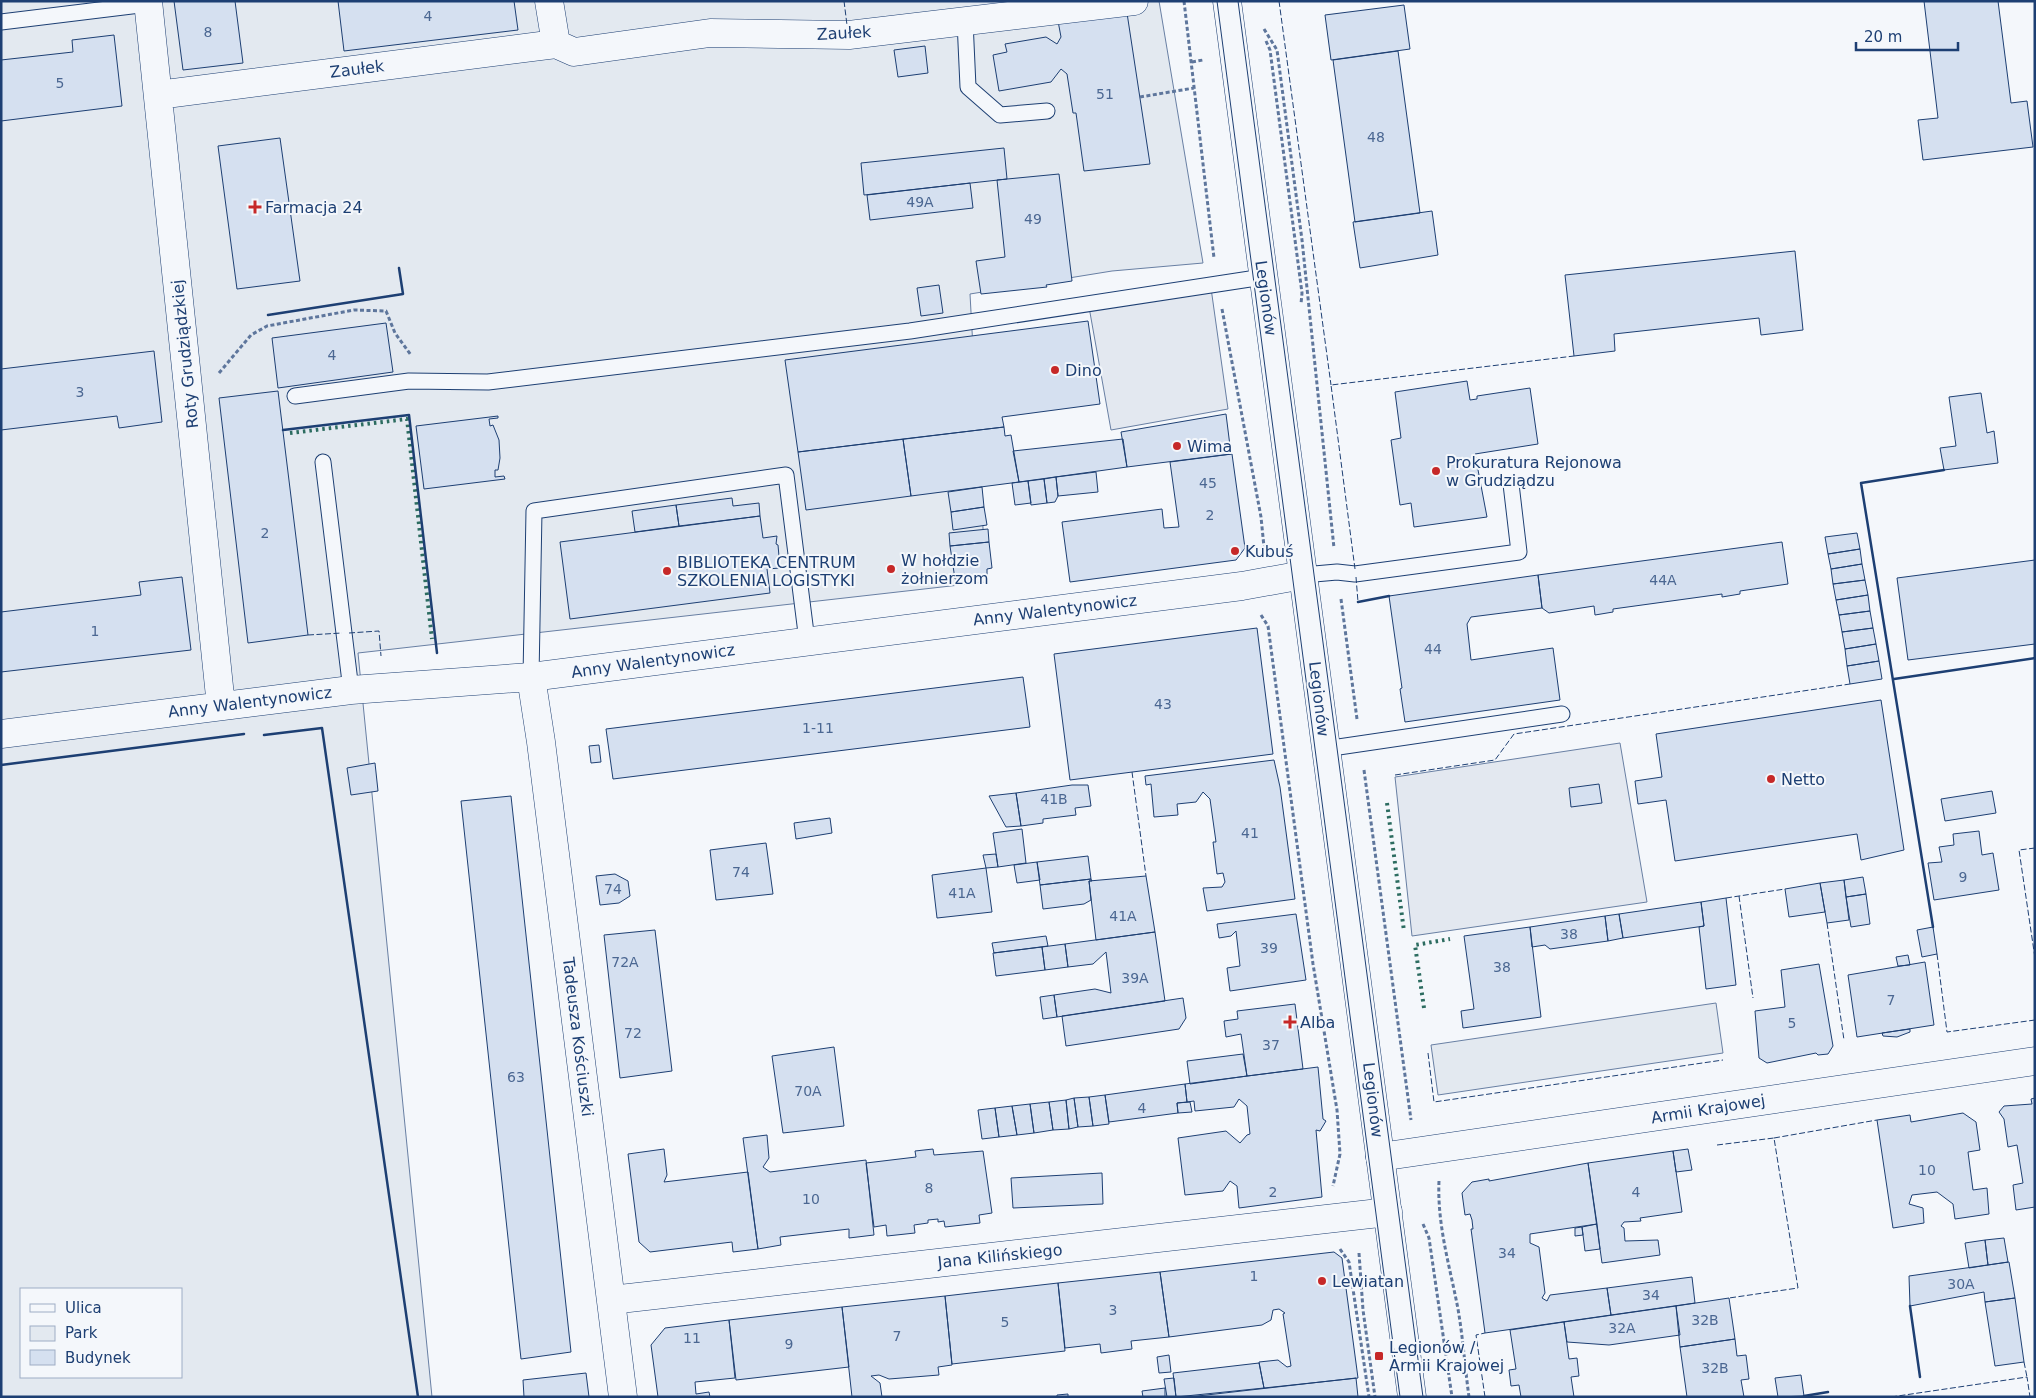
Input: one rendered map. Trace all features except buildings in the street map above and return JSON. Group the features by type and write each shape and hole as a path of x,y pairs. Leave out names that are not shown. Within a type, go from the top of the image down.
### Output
{"street":[{"path":"549,1 556,44"},
{"name":"Zaułek","path":"158,95 556,44 574,52 710,32 849,35 1134,1"},
{"name":"Legionów","path":"1227,1 1412,1397"},
{"name":"Roty Grudziądzkiej","path":"148,2 221,706"},
{"name":"Anny Walentynowicz","path":"1,734 351,690 531,677 1242,586 1303,575"},
{"name":"Tadeusza Kościuszki","path":"531,677 624,1397"},
{"name":"Armii Krajowej","path":"1380,1157 2035,1061"},
{"name":"Jana Kilińskiego","path":"610,1300 1388,1212"}],"lane":[{"path":"1,22 148,2"},
{"path":"965,21 968,87 1000,115 1047,112"},
{"path":"295,396 409,381 488,382 910,331 1263,276"},
{"path":"323,462 351,690"},
{"path":"531,677 534,511 786,475 807,641"},
{"path":"1303,575 1337,572 1355,574 1519,552 1511,484"},
{"path":"1325,749 1562,714"}],"path":[{"path":"1262,26 1276,50 1278,59 1302,240 1337,572 1408,1099"},
{"path":"1192,62 1207,60"},
{"path":"1140,97 1194,88"},
{"path":"213,380 251,336 267,326 354,310 386,312 395,333 420,368 447,382"},
{"path":"1258,551 1264,547 1261,516"},
{"path":"1256,612 1261,614 1268,626 1313,964 1336,1110 1340,1154 1332,1191"},
{"path":"1438,1202 1457,1308 1468,1397"},
{"path":"1421,1220 1429,1238 1452,1397"},
{"path":"1337,1246 1349,1262 1369,1397"},
{"path":"1359,1249 1362,1310 1374,1397"}],"green space":[{"path":"1,1 1159,1 1203,263 1112,271 970,294 986,582 358,653 432,1397 1,1397"},
{"path":"1716,1003 1723,1053 1438,1095 1431,1045"}],"shaded area":[{"path":"1211,288 1228,409 1111,430 1089,307"},
{"path":"1620,743 1647,902 1412,936 1395,777"}],"tram line":[{"path":"1217,1 1400,1397"},
{"path":"1238,1 1423,1397"}],"hedge":[{"path":"290,433 407,419 432,639"},
{"path":"1387,803 1404,931"},
{"path":"1424,1008 1415,945 1450,939"}],"fence":[{"path":"844,1 847,25"},
{"path":"1279,1 1331,385"},
{"path":"1355,569 1331,385 1574,356"},
{"path":"1356,577 1358,602"},
{"path":"349,633 379,631 381,656"},
{"path":"308,635 342,633"},
{"path":"1395,775 1495,760 1514,734 1850,684"},
{"path":"1132,772 1146,876"},
{"path":"2035,848 2019,850 2035,958"},
{"path":"1726,898 1785,889"},
{"path":"1739,896 1753,998"},
{"path":"1827,923 1844,1040"},
{"path":"1937,954 1947,1032 2035,1020"},
{"path":"1428,1053 1434,1102 1723,1060"},
{"path":"1774,1138 1877,1120"},
{"path":"1717,1145 1774,1138 1798,1288 1729,1298"},
{"path":"1485,1333 1476,1335 1485,1397"},
{"path":"2024,1362 2027,1377"},
{"path":"1891,1397 2027,1377 2030,1397"}],"wall":[{"path":"268,315 403,294 399,268"},
{"path":"283,430 409,415 437,653"},
{"path":"1933,927 1861,483 1944,470"},
{"path":"1358,602 1389,596"},
{"path":"1894,679 2035,658"},
{"path":"264,735 322,728 418,1397"},
{"path":"1,765 244,734"},
{"path":"1910,1306 1920,1377"},
{"path":"1804,1396 1828,1392"}],"place":[{"name":"Farmacja 24","path":"255,207"},
{"name":"Dino","path":"1055,370"},
{"name":"Wima","path":"1177,446"},
{"name":"Prokuratura Rejonowa w Grudziądzu","path":"1436,471"},
{"name":"Kubuś","path":"1235,551"},
{"name":"W hołdzie żołnierzom","path":"891,569"},
{"name":"BIBLIOTEKA CENTRUM SZKOLENIA LOGISTYKI","path":"667,571"},
{"name":"Netto","path":"1771,779"},
{"name":"Alba","path":"1290,1022"},
{"name":"Lewiatan","path":"1322,1281"},
{"name":"Legionów / Armii Krajowej","path":"1379,1356"}]}
